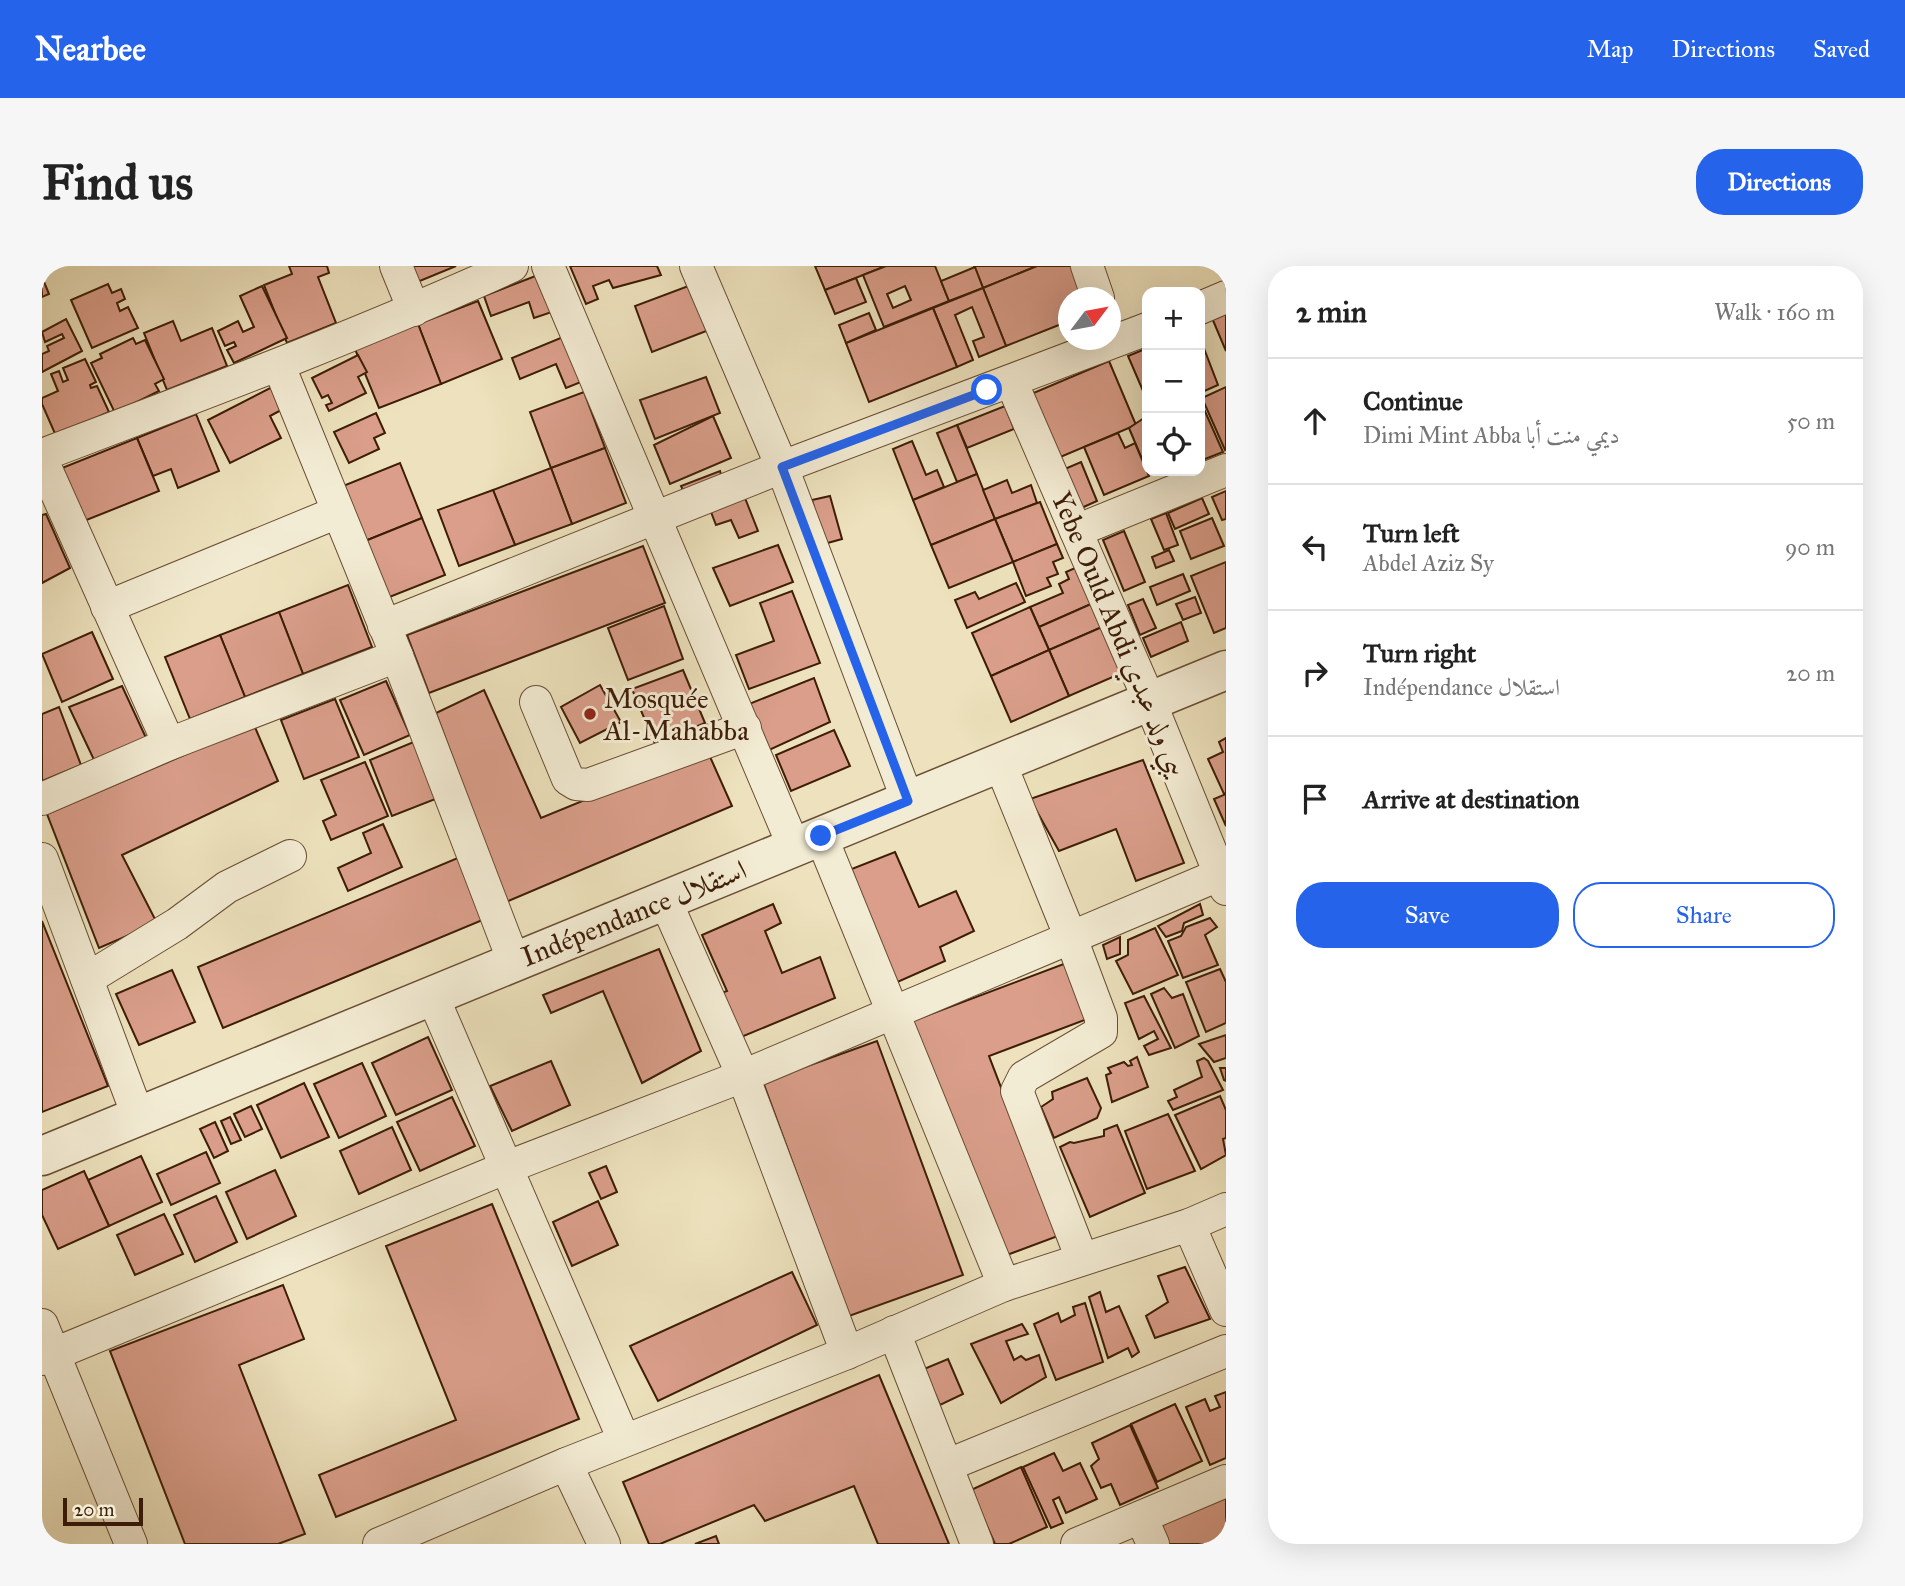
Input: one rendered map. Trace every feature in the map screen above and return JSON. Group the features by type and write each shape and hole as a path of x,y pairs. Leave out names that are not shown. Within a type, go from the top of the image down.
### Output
{"street":[{"path":"396,266 414,310"},
{"path":"169,744 107,607 49,496 42,458 279,366 512,266"},
{"path":"548,266 745,729 808,842 893,1014 1004,1285"},
{"path":"696,266 782,467 908,801"},
{"path":"1087,266 1094,287"},
{"path":"1205,306 1226,297"},
{"path":"1121,335 1142,330"},
{"path":"384,626 782,467 1011,381 1082,350"},
{"path":"279,366 397,656 514,962"},
{"name":"Yebe Ould Abdi يبي ولد عبدي","path":"1011,381 1224,879"},
{"path":"1076,531 1226,470"},
{"path":"107,607 338,512"},
{"path":"42,799 169,744 397,656"},
{"name":"Indépendance استقلال","path":"42,1156 1226,670"},
{"path":"536,702 568,779 576,784 589,785 745,729"},
{"path":"1000,763 1072,938 1101,1018 1101,1032 1024,1077 1017,1091 1082,1259"},
{"path":"86,979 177,924 227,887 290,856"},
{"path":"42,859 138,1116"},
{"path":"48,1356 505,1168 743,1076 1072,938 1224,879"},
{"path":"665,900 743,1076 847,1353"},
{"path":"432,995 624,1440"},
{"path":"379,1544 624,1440 847,1353 1004,1285 1188,1225 1226,1209"},
{"path":"1188,1225 1226,1310"},
{"path":"42,1325 48,1356 131,1544"},
{"path":"894,1332 977,1544"},
{"path":"948,1465 1226,1351"},
{"path":"566,1464 604,1544"},
{"path":"1077,1544 1147,1530 1226,1481"}],"building":[{"path":"289,266 327,266 329,273 318,277 336,323 287,343 264,285 292,274"},
{"path":"408,266 456,266 415,283"},
{"path":"570,266 657,266 661,275 613,288 609,280 593,286 598,299 586,304"},
{"path":"815,266 886,266 825,290"},
{"path":"886,266 935,266 949,301 884,327 863,275","holes":["905,286 911,300 893,308 887,294"]},
{"path":"974,266 1037,266 983,288"},
{"path":"1037,266 1080,266 1089,287 1058,287 1058,325 1006,346 983,288"},
{"path":"975,267 983,288 949,301 941,281"},
{"path":"538,275 552,312 534,318 529,302 491,316 484,296"},
{"path":"42,277 49,294 42,297"},
{"path":"856,278 866,302 835,314 825,290"},
{"path":"108,284 112,293 121,289 125,299 117,303 120,311 128,307 138,328 92,348 71,300"},
{"path":"691,285 709,330 652,352 635,306"},
{"path":"262,286 287,338 234,363 227,350 236,346 234,342 225,346 218,331 238,321 243,332 254,327 240,296"},
{"path":"983,288 1006,346 979,357 973,341 984,337 972,307 955,315 973,360 957,367 933,308"},
{"path":"478,301 502,359 441,384 418,324"},
{"path":"933,308 957,367 869,402 846,343"},
{"path":"1226,312 1226,351 1212,318"},
{"path":"869,313 876,330 846,343 839,325"},
{"path":"66,319 82,351 42,372 42,354 49,351 47,346 64,338 62,334 45,342 42,332"},
{"path":"173,321 181,341 212,328 227,366 167,390 144,333"},
{"path":"418,324 441,384 379,408 355,349"},
{"path":"563,337 581,382 566,388 556,364 520,379 512,358"},
{"path":"133,338 136,344 145,340 164,379 155,384 159,391 115,413 91,363 102,358 100,354"},
{"path":"1142,350 1142,388 1128,356"},
{"path":"1205,351 1218,385 1205,391"},
{"path":"358,355 367,372 358,377 366,393 329,411 326,405 332,403 328,395 322,398 312,378"},
{"path":"85,359 96,382 90,385 91,388 97,386 109,412 56,436 42,404 42,398 58,391 51,374 59,371 63,382 68,380 63,368"},
{"path":"1109,361 1136,425 1051,461 1024,397"},
{"path":"706,377 720,413 655,439 640,400"},
{"path":"274,386 285,408 270,416 281,438 230,463 208,420"},
{"path":"1226,387 1225,450 1205,405 1205,397"},
{"path":"584,392 605,448 551,468 530,412"},
{"path":"1005,406 1014,429 967,448 957,425"},
{"path":"1205,411 1223,452 1205,459"},
{"path":"376,413 385,433 374,438 379,449 349,463 334,432"},
{"path":"196,414 219,471 178,488 171,469 153,476 137,438"},
{"path":"713,416 731,458 670,484 654,445"},
{"path":"1142,419 1142,459 1129,428"},
{"path":"957,425 977,474 957,482 937,433"},
{"path":"1118,433 1125,448 1135,443 1142,460 1142,476 1149,476 1104,495 1084,447"},
{"path":"137,438 159,491 84,521 62,468"},
{"path":"912,441 926,475 937,470 944,487 913,500 893,449"},
{"path":"605,448 626,503 572,524 551,468"},
{"path":"1081,462 1097,501 1077,510 1060,471"},
{"path":"400,463 422,518 365,541 343,486"},
{"path":"551,468 572,524 515,545 493,490"},
{"path":"720,471 722,478 685,494 681,486"},
{"path":"977,474 995,519 931,545 913,500"},
{"path":"1007,480 1012,493 1031,485 1037,503 995,519 983,490"},
{"path":"493,490 515,545 459,566 438,510"},
{"path":"1226,491 1226,519 1222,520 1212,497"},
{"path":"830,496 842,539 824,544 812,500"},
{"path":"745,498 758,531 739,538 731,520 716,525 711,512"},
{"path":"1202,498 1209,514 1175,529 1168,513"},
{"path":"1040,502 1057,544 1013,562 995,519"},
{"path":"1166,513 1178,545 1164,550 1151,519"},
{"path":"46,514 70,568 42,583 42,515"},
{"path":"422,518 445,575 387,598 365,541"},
{"path":"1212,518 1224,546 1191,559 1180,531"},
{"path":"995,519 1013,562 949,588 931,545"},
{"path":"1124,531 1145,582 1124,591 1103,540"},
{"path":"1057,544 1063,558 1053,562 1058,574 1047,578 1051,586 1026,596 1013,562"},
{"path":"778,545 793,582 730,606 713,568"},
{"path":"643,546 665,603 429,693 407,635"},
{"path":"1169,550 1174,561 1156,568 1152,557"},
{"path":"1226,562 1226,628 1214,633 1191,576"},
{"path":"1075,568 1091,604 1039,627 1030,607 1063,593 1059,584 1069,579 1066,572"},
{"path":"1183,574 1190,591 1157,605 1150,587"},
{"path":"1016,583 1025,602 967,628 955,600 975,592 979,599"},
{"path":"348,585 372,647 303,674 279,612"},
{"path":"792,591 820,663 749,689 736,655 774,641 760,603"},
{"path":"1195,597 1201,613 1183,620 1176,604"},
{"path":"1143,599 1156,628 1140,635 1128,605"},
{"path":"1091,604 1102,627 1049,650 1039,627"},
{"path":"664,606 683,659 628,680 608,628"},
{"path":"1030,607 1049,650 991,676 972,633"},
{"path":"279,612 303,674 245,697 220,635"},
{"path":"1181,622 1188,641 1151,657 1143,638"},
{"path":"1102,627 1122,673 1069,696 1049,650"},
{"path":"92,632 113,679 62,702 42,654"},
{"path":"220,635 245,697 190,719 165,657"},
{"path":"1049,650 1069,696 1011,722 991,676"},
{"path":"683,670 705,723 655,744 632,689"},
{"path":"814,678 830,722 767,751 749,704"},
{"path":"386,681 410,735 364,755 340,700"},
{"name":"Mosquée Al-Mahabba","path":"600,685 621,722 580,743 561,707"},
{"path":"122,686 147,740 95,762 69,707"},
{"path":"484,690 541,818 707,750 732,806 506,902 436,713"},
{"path":"335,699 359,757 304,779 281,720"},
{"path":"59,707 81,765 42,781 42,714"},
{"path":"254,725 278,781 122,855 157,923 99,948 47,814"},
{"path":"834,730 850,766 791,791 776,755"},
{"path":"1226,738 1224,794 1208,759 1223,752 1219,742"},
{"path":"416,741 438,798 392,816 370,760"},
{"path":"1143,760 1184,863 1136,881 1116,829 1059,851 1030,799"},
{"path":"365,762 388,816 331,840 323,821 336,815 321,780"},
{"path":"1226,794 1226,826 1214,799"},
{"path":"383,824 402,867 348,891 338,868 371,853 363,833"},
{"path":"895,852 919,907 956,891 974,931 940,947 945,961 893,984 844,872"},
{"path":"460,857 485,919 223,1028 198,967"},
{"path":"773,904 781,923 765,931 782,973 820,957 835,998 734,1040 714,996 727,991 702,935"},
{"path":"1200,904 1203,915 1184,923 1182,931 1166,937 1158,926"},
{"path":"1210,918 1217,927 1205,935 1218,965 1183,978 1168,941 1181,936 1186,927"},
{"path":"42,921 108,1086 42,1112"},
{"path":"1155,928 1178,975 1133,994 1116,961 1128,955 1128,940"},
{"path":"1120,937 1120,954 1107,959 1103,945"},
{"path":"659,949 701,1051 642,1083 603,991 551,1013 543,995"},
{"path":"1069,962 1090,1018 989,1056 1058,1236 996,1259 907,1023"},
{"path":"1220,969 1226,982 1226,1023 1206,1032 1186,982"},
{"path":"172,970 195,1022 139,1045 116,994"},
{"path":"1164,988 1172,998 1183,994 1199,1036 1175,1048 1151,994"},
{"path":"1144,996 1171,1048 1149,1055 1144,1046 1158,1039 1154,1031 1139,1039 1125,1003"},
{"path":"1226,1035 1226,1058 1214,1062 1199,1044"},
{"path":"428,1037 452,1090 396,1115 372,1063"},
{"path":"877,1041 963,1275 849,1316 763,1082"},
{"path":"1137,1057 1148,1087 1112,1102 1106,1075 1111,1073 1108,1068 1124,1062 1128,1066 1132,1065 1130,1061"},
{"path":"1204,1058 1223,1090 1173,1110 1168,1101 1177,1097 1174,1090 1202,1077 1197,1061"},
{"path":"551,1061 570,1105 512,1131 490,1086"},
{"path":"362,1063 386,1116 339,1138 314,1084"},
{"path":"1220,1068 1226,1068 1226,1081 1224,1080"},
{"path":"1087,1078 1101,1108 1097,1118 1054,1138 1041,1107 1053,1099 1052,1092"},
{"path":"304,1083 329,1137 281,1158 257,1105"},
{"path":"1220,1096 1226,1110 1226,1138 1223,1139 1226,1155 1201,1169 1175,1115"},
{"path":"452,1097 475,1146 420,1171 397,1122"},
{"path":"251,1106 262,1129 245,1137 234,1114"},
{"path":"1168,1114 1195,1171 1147,1189 1125,1131"},
{"path":"230,1117 241,1140 231,1144 221,1121"},
{"path":"215,1122 228,1151 214,1158 200,1129"},
{"path":"1117,1125 1145,1193 1090,1217 1060,1147 1070,1142 1104,1136 1104,1130"},
{"path":"392,1127 411,1170 359,1194 340,1151"},
{"path":"206,1152 220,1183 171,1205 157,1174"},
{"path":"141,1156 162,1202 109,1226 88,1180"},
{"path":"606,1166 617,1192 601,1199 589,1173"},
{"path":"275,1170 296,1216 247,1239 226,1192"},
{"path":"84,1171 109,1226 58,1249 42,1215 42,1190"},
{"path":"216,1196 237,1242 195,1262 174,1215"},
{"path":"598,1201 618,1245 572,1266 553,1222"},
{"path":"492,1204 579,1419 336,1517 319,1475 456,1420 386,1246"},
{"path":"164,1214 183,1254 135,1275 117,1235"},
{"path":"1185,1267 1210,1319 1155,1338 1146,1316 1168,1302 1158,1276"},
{"path":"792,1272 817,1325 658,1401 630,1346"},
{"path":"283,1285 304,1339 239,1365 305,1534 278,1544 185,1544 110,1351"},
{"path":"1100,1292 1106,1312 1119,1306 1139,1352 1132,1357 1128,1348 1108,1358 1089,1297"},
{"path":"1085,1303 1103,1362 1056,1380 1034,1324 1058,1313 1061,1322 1075,1315 1073,1307"},
{"path":"1022,1324 1028,1334 1006,1341 1014,1360 1021,1356 1026,1360 1039,1355 1046,1377 1001,1403 971,1344"},
{"path":"948,1359 963,1394 940,1405 924,1369"},
{"path":"879,1375 949,1544 878,1544 854,1486 765,1521 754,1505 660,1544 649,1544 623,1482"},
{"path":"1226,1392 1226,1458 1210,1465 1186,1407 1205,1399 1210,1411 1220,1407 1215,1396"},
{"path":"1175,1404 1202,1461 1157,1482 1131,1424"},
{"path":"1130,1425 1158,1488 1120,1505 1111,1484 1101,1488 1091,1466 1099,1459 1092,1443"},
{"path":"1054,1453 1063,1471 1080,1463 1097,1499 1066,1513 1059,1497 1053,1500 1063,1523 1051,1528 1023,1467"},
{"path":"1021,1467 1047,1527 1009,1544 995,1544 971,1490"},
{"path":"1226,1496 1226,1544 1164,1544 1157,1526"},
{"path":"716,1536 719,1544 695,1544"}],"place":[{"name":"Mosquée Al-Mahabba","path":"590,714"}],"route":[{"path":"821,836 908,801 782,467 987,390"}]}
